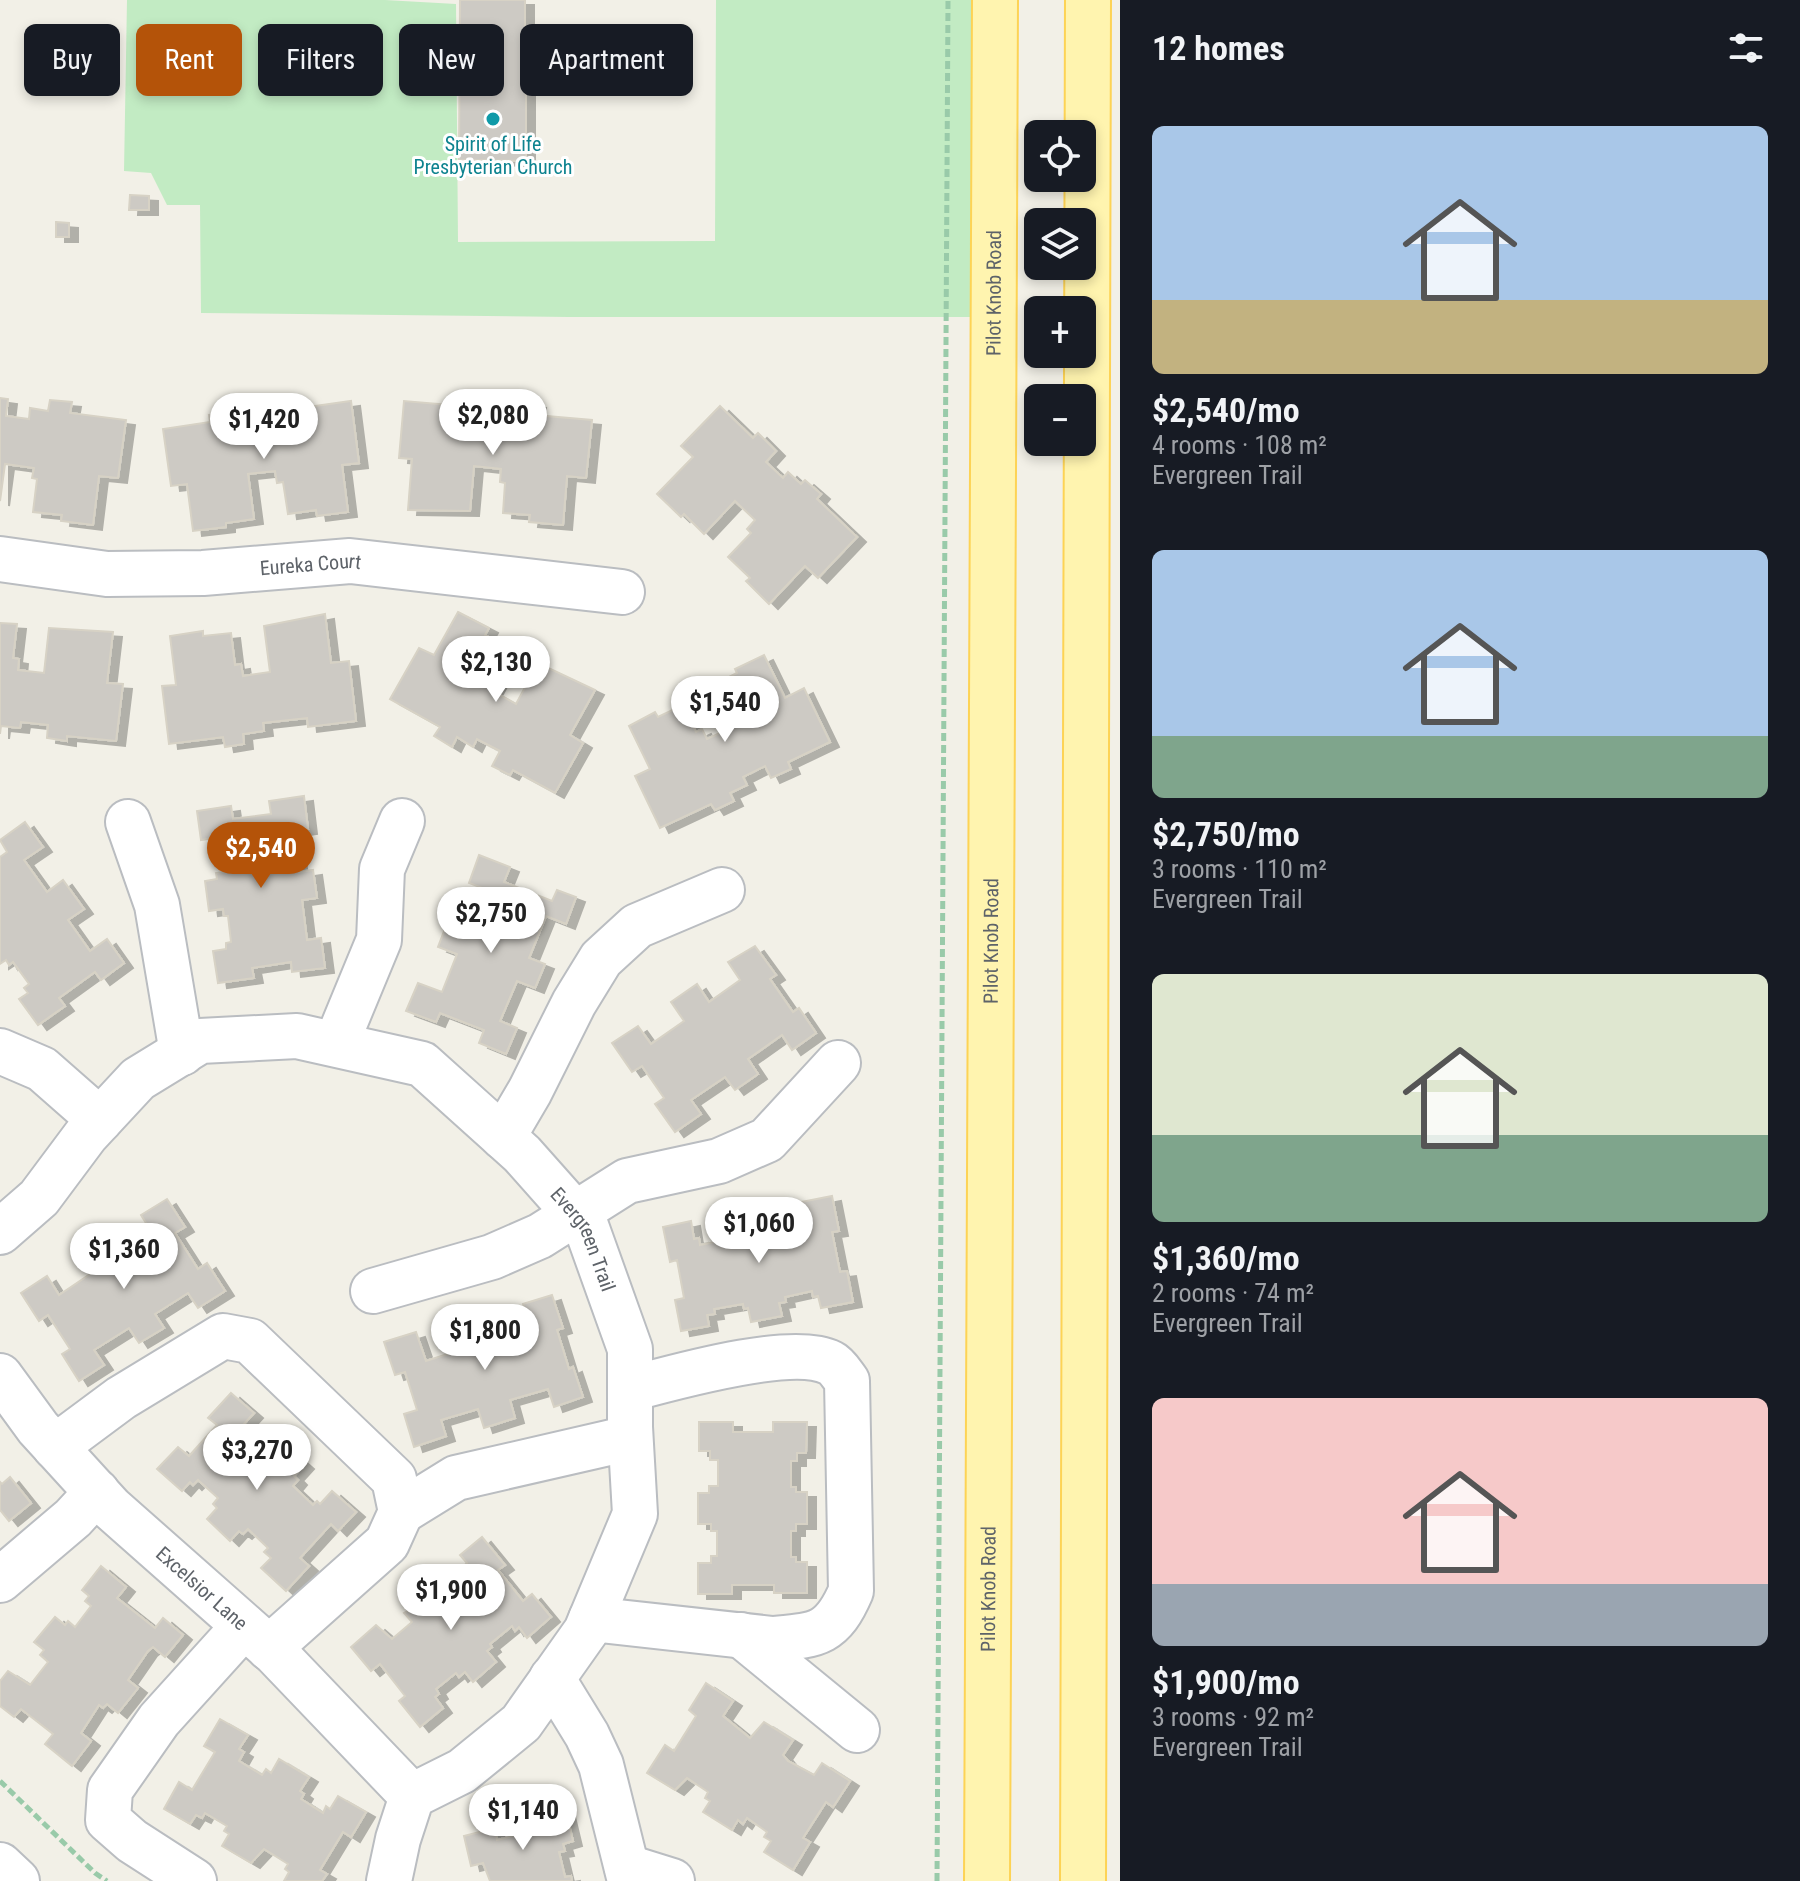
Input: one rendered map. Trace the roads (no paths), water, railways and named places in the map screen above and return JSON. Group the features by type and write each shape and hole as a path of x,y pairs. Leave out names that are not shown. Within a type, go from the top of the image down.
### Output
{"main road":[{"name":"Pilot Knob Road","path":"987,1881 995,0"},
{"path":"1083,1881 1088,0"}],"street":[{"name":"Eureka Court","path":"0,559 107,574 203,573 350,561 622,592"},
{"path":"336,1044 379,940 382,869 402,821"},
{"path":"128,822 157,905 182,1053"},
{"path":"503,1137 574,1003 601,959 637,926 722,890"},
{"name":"Evergreen Trail","path":"0,1232 39,1198 100,1120 138,1079 200,1041 297,1036 422,1064 522,1154 586,1226 630,1349 630,1438 635,1514 591,1619 521,1723 462,1771 412,1796"},
{"path":"0,1051 42,1069 100,1120"},
{"path":"373,1291 492,1257 540,1236 627,1181 719,1161 767,1140 838,1063"},
{"path":"55,1447 121,1398 223,1336 250,1341 394,1479 401,1512"},
{"path":"591,1619 773,1639 802,1637 829,1628 841,1614 851,1591 847,1381 832,1363 807,1358 775,1358 702,1370 630,1389"},
{"name":"Excelsior Lane","path":"0,1376 38,1428 111,1508 257,1637 412,1796"},
{"path":"194,1881 132,1841 108,1820 110,1790 159,1720 257,1637 387,1543 401,1512 456,1478 630,1438"},
{"path":"0,1580 73,1518 97,1492"},
{"path":"741,1635 857,1730"},
{"path":"552,1678 587,1735 601,1765 628,1874 672,1881"},
{"path":"389,1881 412,1796"},
{"path":"0,1865 17,1881"}],"place":[{"name":"Spirit of Life Presbyterian Church","path":"493,119"}]}
